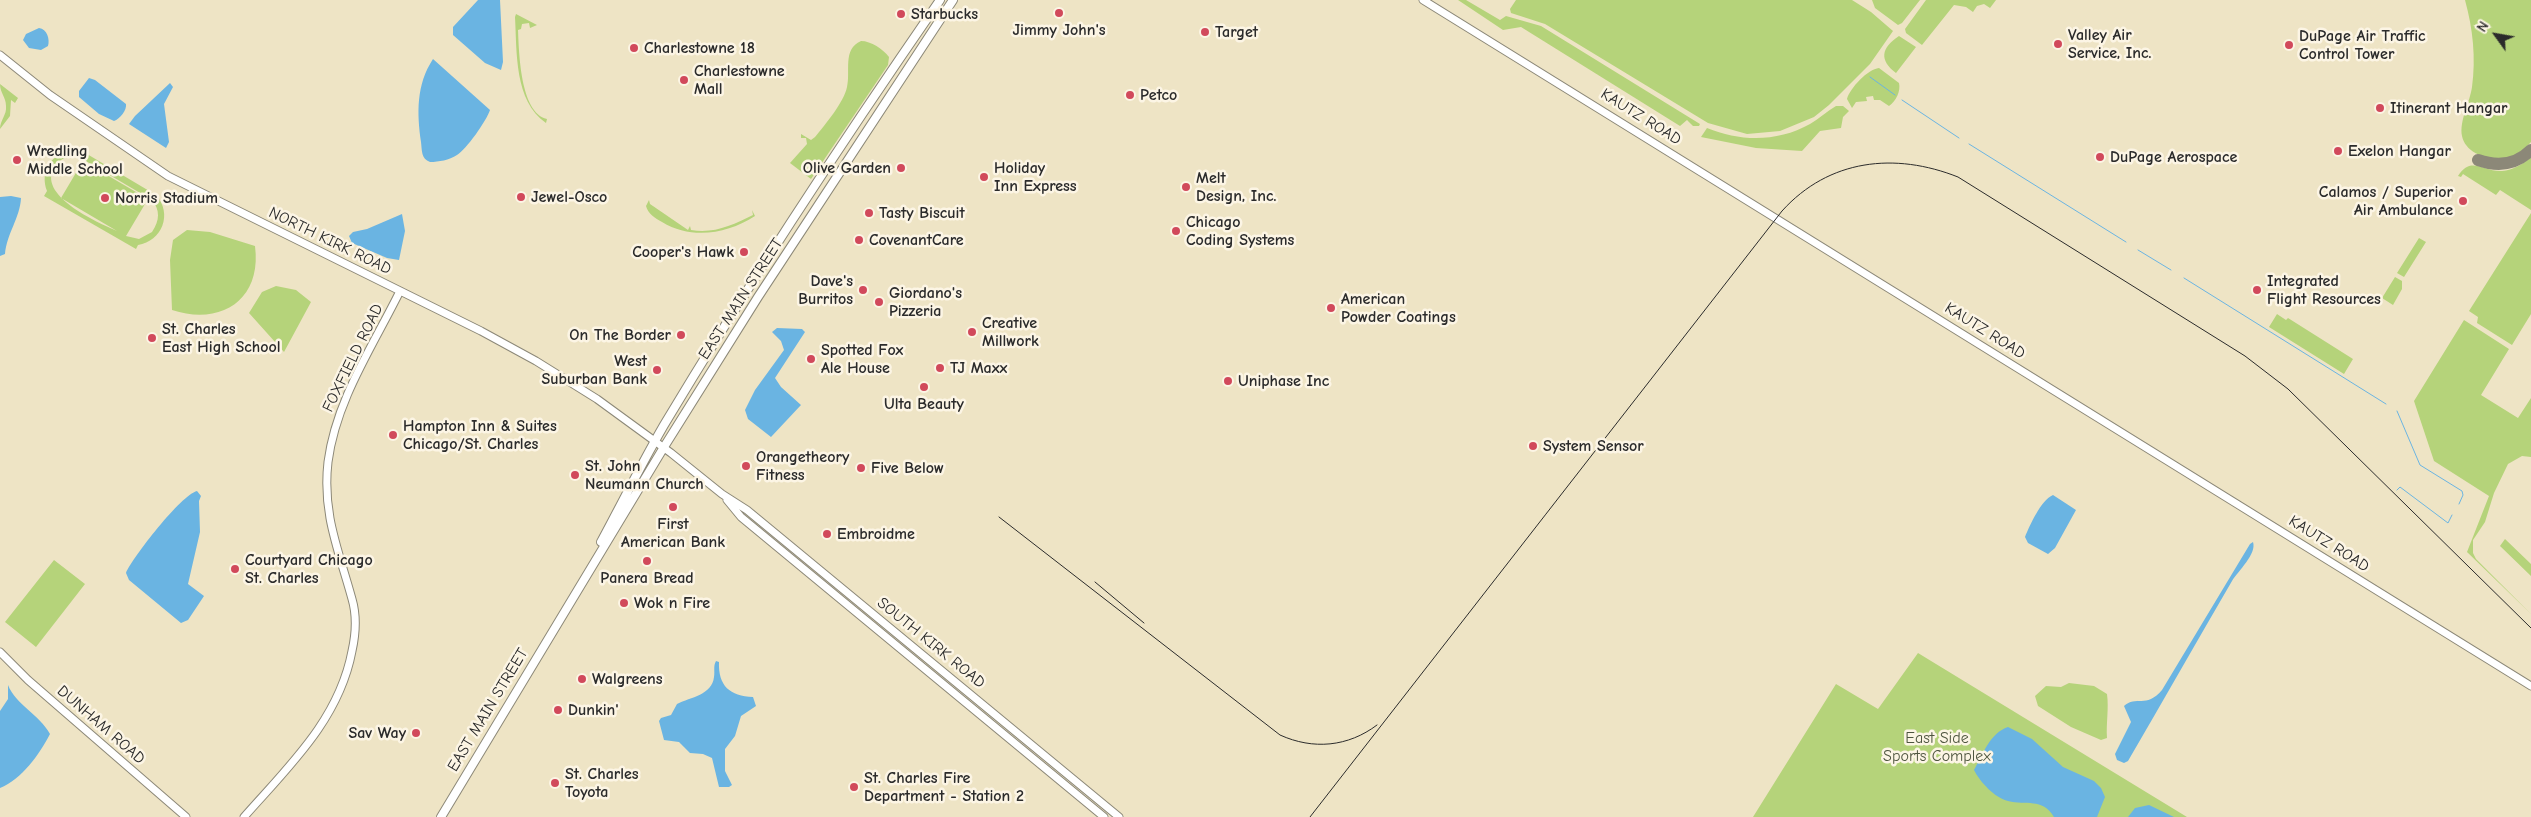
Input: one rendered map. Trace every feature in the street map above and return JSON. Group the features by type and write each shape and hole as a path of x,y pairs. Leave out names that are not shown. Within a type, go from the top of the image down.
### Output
{"main road":[{"name":"EAST MAIN STREET","path":"560,618 655,441 770,255 940,0"},
{"name":"EAST MAIN STREET","path":"441,817 560,618 761,292 954,0"}],"street":[{"name":"KAUTZ ROAD","path":"1423,0 2531,686"},
{"name":"NORTH KIRK ROAD","path":"0,55 50,95 168,176 481,331 536,361 597,400 655,441"},
{"name":"FOXFIELD ROAD","path":"244,817 316,733 334,704 350,663 355,635 355,609 330,531 327,499 328,462 337,422 346,397 400,292"},
{"name":"SOUTH KIRK ROAD","path":"655,441 722,494 747,510 1119,817"},
{"name":"SOUTH KIRK ROAD","path":"722,494 749,523 1104,817"},
{"name":"DUNHAM ROAD","path":"0,652 33,685 186,817"}],"green space":[{"path":"1458,0 1466,0 1500,20 1506,16 1541,26 1700,124 1699,126 1693,126 1687,120 1680,126 1521,27 1503,30"},
{"path":"1516,0 1852,0 1871,12 1893,31 1870,64 1829,105 1814,117 1780,131 1747,134 1708,123 1545,24 1511,13 1510,9"},
{"path":"1872,0 1920,0 1902,23 1898,25 1875,8"},
{"path":"1926,0 1996,0 1990,8 1984,4 1977,6 1973,12 1966,7 1954,5 1922,45 1906,33 1905,29"},
{"path":"2465,0 2531,0 2531,142 2518,153 2506,158 2490,158 2475,153 2469,149 2462,136 2463,118 2471,93 2474,65 2472,33"},
{"path":"516,14 537,25 530,28 529,23 522,24 521,29 518,30 520,66 526,94 531,106 538,114 547,119 546,123 536,114 528,102 519,75"},
{"path":"1899,36 1916,47 1896,73 1887,63 1884,54 1889,45"},
{"path":"861,41 873,44 884,51 889,57 888,65 811,179 790,163 807,144 806,138 801,138 801,134 811,140 815,137 838,106 847,87 848,61 851,49"},
{"path":"1879,68 1899,83 1899,92 1896,99 1889,106 1880,100 1874,100 1873,96 1866,97 1867,101 1856,102 1852,108 1847,99 1852,90 1865,75"},
{"path":"0,84 18,98 15,103 11,100 10,116 0,129 5,115 6,103"},
{"path":"1836,106 1843,106 1849,111 1843,117 1841,128 1820,131 1802,151 1756,148 1701,137 1707,128 1720,133 1746,138 1772,137 1798,130"},
{"name":"Norris Stadium","path":"78,151 87,154 156,195 164,210 164,218 159,232 153,238 138,245 136,249 44,196 47,191 45,177 48,166 62,153","holes":["79,157 152,200 158,211 158,219 152,232 139,239 126,236 148,199 83,161 61,198 53,187 51,177 55,166 65,158","63,199 117,231 83,214"]},
{"path":"2531,157 2531,210 2500,190 2496,195 2463,174 2461,177 2458,176 2468,166 2473,165 2502,171 2518,166"},
{"path":"649,200 650,204 688,230 690,226 691,230 699,231 723,228 753,215 752,210 755,216 721,231 697,233 673,228 652,216 646,206"},
{"path":"2531,213 2531,314 2512,345 2477,323 2478,317 2469,311"},
{"path":"187,230 210,232 255,246 255,265 252,281 245,294 234,304 222,311 207,314 190,314 172,310 170,260 173,240"},
{"path":"2419,238 2426,242 2404,277 2397,273"},
{"path":"2395,277 2402,281 2402,289 2393,305 2382,298"},
{"path":"276,286 296,290 311,302 284,352 249,313 262,292"},
{"path":"2277,314 2286,320 2288,318 2353,359 2344,374 2269,327"},
{"path":"2464,320 2509,349 2481,395 2518,418 2531,398 2531,457 2522,456 2508,464 2494,493 2485,522 2473,540 2473,553 2476,559 2531,614 2467,552 2489,496 2434,461 2414,401"},
{"path":"2505,539 2531,564 2531,576 2500,546"},
{"path":"54,560 85,584 36,647 5,622"},
{"name":"East Side Sports Complex","path":"1918,653 2187,817 1753,817 1836,684 1878,709"},
{"path":"2069,683 2094,686 2107,694 2107,738 2101,740 2071,727 2038,706 2035,696 2046,686 2061,687"}],"water":[{"path":"478,0 500,0 503,62 501,70 485,63 453,35 453,27"},
{"path":"39,28 44,30 47,35 49,40 48,46 41,50 29,48 23,40 26,34"},
{"path":"433,59 490,110 485,121 461,152 454,157 430,162 425,159 423,154 419,99 423,79"},
{"path":"89,78 95,80 126,104 121,116 116,120 114,121 99,114 79,97 79,91"},
{"path":"170,83 173,87 164,104 169,142 166,148 129,124"},
{"path":"11,196 21,198 20,205 8,239 5,254 0,256 0,197"},
{"path":"402,214 405,231 399,260 387,258 352,243 349,236 353,232 367,229"},
{"path":"777,328 802,329 805,332 775,378 781,387 801,405 771,437 748,419 745,410 755,390 784,350 781,341 772,332"},
{"path":"197,491 201,496 199,501 200,532 188,584 204,596 188,620 181,623 129,580 126,573 147,541 169,514 180,503"},
{"path":"2053,495 2076,510 2055,548 2048,554 2028,543 2025,537 2040,507"},
{"path":"2253,542 2250,557 2232,581 2128,761 2124,763 2117,760 2115,754 2131,722 2124,706 2128,703 2151,699 2162,690 2250,544"},
{"path":"716,661 719,662 721,677 727,688 732,692 753,697 756,706 741,716 735,736 725,749 725,771 732,785 729,787 719,787 712,758 703,754 690,753 679,742 664,740 659,721 661,718 671,715 677,704 700,695 709,688 714,677"},
{"path":"8,685 16,698 40,721 50,734 29,766 16,779 0,788 0,711 8,699"},
{"path":"2008,727 2032,739 2063,767 2094,781 2101,788 2105,797 2097,817 2054,817 2039,804 2008,801 1998,797 1988,789 1974,770 1992,739 1996,734"},
{"path":"2149,805 2174,817 2128,817 2135,808"}],"waterway":[{"path":"1870,77 1895,95"},
{"path":"1902,100 1959,138"},
{"path":"1969,144 2126,242"},
{"path":"2138,250 2171,270"},
{"path":"2184,278 2386,404"},
{"path":"2397,411 2420,465 2462,491 2463,495 2459,504"},
{"path":"2397,490 2400,487 2448,523 2452,515"}],"taxiway":[{"path":"2478,160 2493,164 2513,162 2531,150"}],"railway":[{"path":"1310,817 1782,211 1800,194 1820,180 1864,165 1887,163 1911,164 1958,177 2245,356 2288,389 2531,628"},
{"path":"999,517 1280,735 1305,743 1330,744 1354,738 1377,725"},
{"path":"1095,582 1144,623"}],"place":[{"name":"Jimmy John's","path":"1059,13"},
{"name":"Starbucks","path":"901,14"},
{"name":"Target","path":"1205,32"},
{"name":"Valley Air Service, Inc.","path":"2058,44"},
{"name":"DuPage Air Traffic Control Tower","path":"2289,45"},
{"name":"Charlestowne 18","path":"634,48"},
{"name":"Charlestowne Mall","path":"684,80"},
{"name":"Petco","path":"1130,95"},
{"name":"Itinerant Hangar","path":"2380,108"},
{"name":"Exelon Hangar","path":"2338,151"},
{"name":"DuPage Aerospace","path":"2100,157"},
{"name":"Wredling Middle School","path":"17,160"},
{"name":"Olive Garden","path":"901,168"},
{"name":"Holiday Inn Express","path":"984,177"},
{"name":"Melt Design, Inc.","path":"1186,187"},
{"name":"Jewel-Osco","path":"521,197"},
{"name":"Norris Stadium","path":"105,198"},
{"name":"Calamos / Superior Air Ambulance","path":"2463,201"},
{"name":"Tasty Biscuit","path":"869,213"},
{"name":"Chicago Coding Systems","path":"1176,231"},
{"name":"CovenantCare","path":"859,240"},
{"name":"Cooper's Hawk","path":"744,252"},
{"name":"Dave's Burritos","path":"863,290"},
{"name":"Integrated Flight Resources","path":"2257,290"},
{"name":"Giordano's Pizzeria","path":"879,302"},
{"name":"American Powder Coatings","path":"1331,308"},
{"name":"Creative Millwork","path":"972,332"},
{"name":"On The Border","path":"681,335"},
{"name":"St. Charles East High School","path":"152,338"},
{"name":"Spotted Fox Ale House","path":"811,359"},
{"name":"TJ Maxx","path":"940,368"},
{"name":"West Suburban Bank","path":"657,370"},
{"name":"Uniphase Inc","path":"1228,381"},
{"name":"Ulta Beauty","path":"924,387"},
{"name":"Hampton Inn & Suites Chicago/St. Charles","path":"393,435"},
{"name":"System Sensor","path":"1533,446"},
{"name":"Orangetheory Fitness","path":"746,466"},
{"name":"Five Below","path":"861,468"},
{"name":"St. John Neumann Church","path":"575,475"},
{"name":"First American Bank","path":"673,507"},
{"name":"Embroidme","path":"827,534"},
{"name":"Panera Bread","path":"647,561"},
{"name":"Courtyard Chicago St. Charles","path":"235,569"},
{"name":"Wok n Fire","path":"624,603"},
{"name":"Walgreens","path":"582,679"},
{"name":"Dunkin'","path":"558,710"},
{"name":"Sav Way","path":"416,733"},
{"name":"St. Charles Toyota","path":"555,783"},
{"name":"St. Charles Fire Department - Station 2","path":"854,787"}]}
